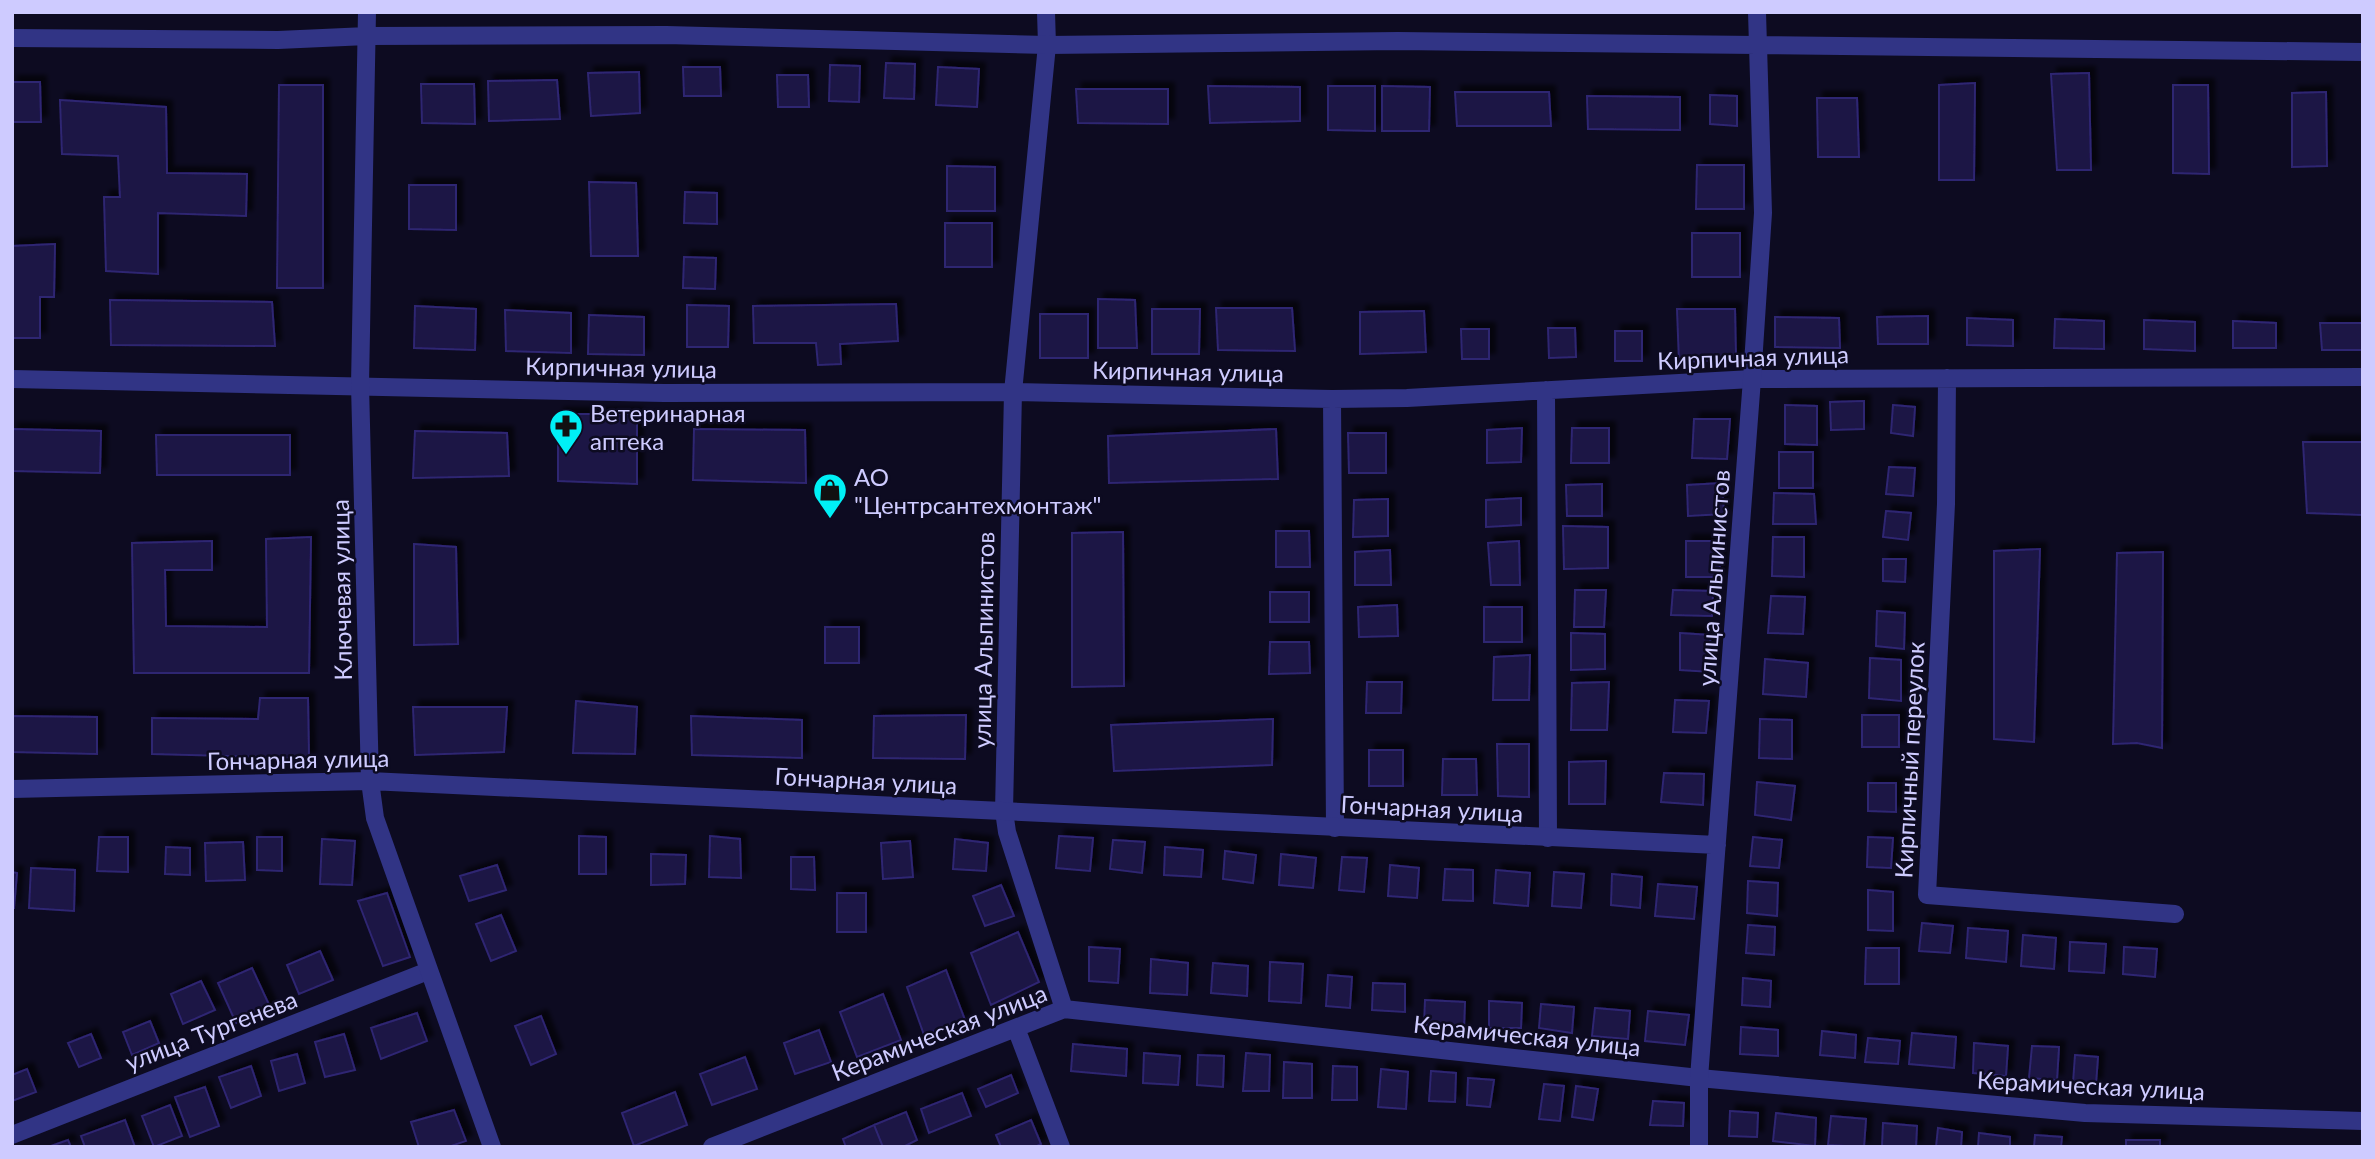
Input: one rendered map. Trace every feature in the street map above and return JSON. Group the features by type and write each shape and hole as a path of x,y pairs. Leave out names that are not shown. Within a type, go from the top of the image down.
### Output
{"street":[{"name":"Ключевая улица","path":"368,12 360,385 370,781 374,818 492,1147"},
{"name":"улица Альпинистов","path":"1046,12 1047,46 1013,392 1004,811 1007,832 1064,1009"},
{"name":"улица Альпинистов","path":"1699,1147 1699,1078 1763,213 1757,12"},
{"path":"12,38 278,40 368,36 716,36 1047,46 1398,41 2363,52"},
{"name":"Кирпичная улица","path":"12,379 664,393 1013,392 1332,399 1407,398 1752,379 2363,377"},
{"name":"Кирпичный переулок","path":"1947,378 1946,504 1927,895 2175,914"},
{"path":"1546,390 1548,838"},
{"path":"1332,399 1335,828"},
{"name":"Гончарная улица","path":"12,789 370,781 1717,845"},
{"name":"улица Тургенева","path":"12,1135 428,971"},
{"name":"Керамическая улица","path":"712,1147 1064,1009 1699,1078 2085,1113 2363,1121"},
{"path":"1016,1028 1060,1147"}],"building":[{"path":"886,63 915,64 914,99 884,98"},
{"path":"830,65 860,66 859,102 829,101"},
{"path":"683,67 720,67 721,96 684,96"},
{"path":"938,67 979,69 977,107 936,105"},
{"path":"639,72 640,113 591,116 588,73"},
{"path":"2089,73 2091,170 2057,170 2051,74"},
{"path":"777,75 808,75 809,107 778,107"},
{"path":"557,80 560,119 489,121 488,81"},
{"path":"12,82 40,82 41,122 12,122"},
{"path":"1975,83 1974,180 1939,180 1939,85"},
{"path":"421,84 474,84 475,124 422,123"},
{"path":"279,85 323,85 323,288 277,288"},
{"path":"2173,85 2208,85 2209,174 2173,173"},
{"path":"1208,86 1300,87 1300,121 1210,123"},
{"path":"1328,86 1375,86 1375,131 1328,130"},
{"path":"1382,86 1430,87 1429,131 1382,131"},
{"path":"1076,89 1168,89 1168,124 1078,123"},
{"path":"1455,92 1549,92 1551,126 1457,126"},
{"path":"2326,92 2327,166 2292,167 2292,93"},
{"path":"1710,95 1737,96 1737,126 1710,124"},
{"path":"1587,96 1680,97 1680,130 1588,129"},
{"path":"1817,98 1857,98 1859,157 1818,157"},
{"path":"60,100 166,107 167,173 247,174 246,216 158,213 158,274 106,271 104,197 120,197 118,156 62,154"},
{"path":"1697,165 1744,165 1744,209 1696,209"},
{"path":"947,166 995,167 995,211 947,211"},
{"path":"589,182 636,183 638,256 591,256"},
{"path":"409,185 456,185 456,230 409,229"},
{"path":"685,192 717,193 717,224 684,223"},
{"path":"945,223 992,223 992,267 945,267"},
{"path":"1692,233 1740,233 1740,277 1692,277"},
{"path":"55,244 54,297 40,297 40,338 12,338 12,246"},
{"path":"684,257 716,258 715,289 683,288"},
{"path":"1098,299 1135,300 1137,348 1098,348"},
{"path":"110,300 272,302 275,346 111,345"},
{"path":"896,304 898,341 840,344 841,364 818,365 816,343 754,343 753,306"},
{"path":"687,305 729,306 728,347 687,347"},
{"path":"415,306 476,309 475,350 414,348"},
{"path":"1216,308 1292,308 1295,351 1218,350"},
{"path":"1152,309 1200,309 1199,354 1152,354"},
{"path":"1677,309 1735,309 1736,360 1679,362"},
{"path":"505,310 571,313 571,353 506,351"},
{"path":"1424,311 1426,352 1360,354 1360,312"},
{"path":"1040,314 1088,314 1088,358 1040,358"},
{"path":"589,315 644,317 644,355 588,354"},
{"path":"1928,316 1928,344 1878,344 1877,317"},
{"path":"1775,317 1839,318 1840,348 1775,347"},
{"path":"1967,318 2013,320 2013,346 1967,345"},
{"path":"2055,319 2104,321 2104,349 2054,348"},
{"path":"2144,320 2195,322 2195,351 2144,349"},
{"path":"2233,321 2276,323 2276,348 2233,348"},
{"path":"2320,323 2363,323 2363,350 2322,350"},
{"path":"1548,328 1575,328 1576,357 1549,358"},
{"path":"1461,329 1489,329 1489,359 1462,359"},
{"path":"1615,331 1642,331 1642,361 1615,361"},
{"path":"1864,401 1864,429 1831,430 1830,402"},
{"path":"1785,405 1817,406 1817,445 1785,444"},
{"path":"1893,405 1915,407 1913,436 1891,433"},
{"path":"558,414 637,414 637,484 558,481"},
{"path":"1694,419 1730,419 1727,459 1692,458"},
{"path":"1522,428 1521,462 1487,463 1487,430"},
{"path":"1572,428 1609,428 1609,463 1571,463"},
{"path":"12,429 101,431 100,473 12,471"},
{"path":"694,429 805,430 806,483 693,480"},
{"path":"1276,429 1278,479 1109,483 1108,436"},
{"path":"415,431 507,433 509,476 413,478"},
{"path":"1348,433 1386,433 1386,473 1349,473"},
{"path":"156,435 290,435 290,475 157,475"},
{"path":"2303,442 2363,442 2363,515 2307,513"},
{"path":"1779,452 1813,452 1813,488 1779,488"},
{"path":"1889,467 1915,468 1913,496 1886,494"},
{"path":"1722,483 1724,514 1688,516 1687,485"},
{"path":"1602,484 1602,516 1567,516 1566,485"},
{"path":"1774,493 1814,494 1816,524 1773,524"},
{"path":"1521,498 1521,525 1486,527 1486,500"},
{"path":"1388,499 1388,536 1353,537 1354,500"},
{"path":"1886,511 1911,513 1908,540 1883,537"},
{"path":"1563,526 1608,527 1608,568 1564,569"},
{"path":"1276,531 1309,531 1310,567 1276,567"},
{"path":"1123,532 1124,686 1072,687 1072,533"},
{"path":"311,537 309,673 134,673 132,543 212,541 212,570 165,570 166,626 267,627 266,539"},
{"path":"1773,537 1804,537 1804,577 1772,576"},
{"path":"1519,541 1520,585 1491,585 1488,543"},
{"path":"1686,541 1719,541 1720,577 1686,577"},
{"path":"414,544 456,547 458,644 414,645"},
{"path":"2040,549 2034,742 1994,739 1994,551"},
{"path":"1390,550 1391,585 1355,585 1355,552"},
{"path":"2163,552 2162,748 2137,743 2113,744 2117,553"},
{"path":"1883,559 1906,559 1905,582 1883,581"},
{"path":"1575,590 1606,590 1604,627 1574,627"},
{"path":"1673,590 1713,591 1712,616 1671,615"},
{"path":"1270,592 1309,592 1309,622 1270,622"},
{"path":"1771,596 1805,597 1803,634 1768,633"},
{"path":"1397,605 1398,636 1359,637 1358,607"},
{"path":"1484,607 1522,607 1522,642 1484,642"},
{"path":"1877,611 1905,613 1904,649 1876,646"},
{"path":"825,627 859,627 859,663 825,663"},
{"path":"1571,633 1605,634 1605,669 1571,670"},
{"path":"1680,633 1710,635 1711,672 1680,670"},
{"path":"1270,642 1309,642 1310,673 1269,674"},
{"path":"1530,655 1529,700 1493,700 1494,657"},
{"path":"1870,658 1901,660 1901,701 1869,698"},
{"path":"1765,659 1808,663 1806,697 1763,694"},
{"path":"1367,682 1402,682 1401,713 1366,713"},
{"path":"1609,682 1607,730 1571,730 1572,683"},
{"path":"260,698 308,698 309,758 152,754 152,718 258,719"},
{"path":"1675,700 1709,701 1706,733 1673,732"},
{"path":"576,701 637,707 635,754 573,753"},
{"path":"413,707 507,707 504,752 415,755"},
{"path":"966,715 965,759 873,758 874,716"},
{"path":"1862,715 1899,715 1899,747 1862,747"},
{"path":"12,716 97,717 97,754 12,752"},
{"path":"691,716 802,720 802,758 692,755"},
{"path":"1273,719 1272,765 1114,771 1111,725"},
{"path":"1760,719 1792,720 1792,759 1759,758"},
{"path":"1497,744 1529,744 1529,797 1498,796"},
{"path":"1369,750 1403,750 1403,786 1369,786"},
{"path":"1443,759 1476,759 1477,795 1442,795"},
{"path":"1606,761 1605,804 1569,804 1569,762"},
{"path":"1664,773 1704,774 1703,805 1661,802"},
{"path":"1757,782 1795,786 1791,820 1755,815"},
{"path":"1868,783 1896,783 1896,812 1868,811"},
{"path":"579,836 606,837 606,874 579,874"},
{"path":"710,836 740,839 741,878 709,877"},
{"path":"1059,836 1093,838 1090,871 1056,868"},
{"path":"99,837 128,837 128,872 97,871"},
{"path":"257,837 282,837 282,871 257,870"},
{"path":"1753,837 1782,840 1779,868 1750,866"},
{"path":"1868,837 1893,838 1891,868 1867,867"},
{"path":"322,839 355,841 352,885 320,884"},
{"path":"955,839 988,843 986,871 953,869"},
{"path":"1113,840 1145,842 1142,873 1110,869"},
{"path":"910,841 913,877 883,879 881,843"},
{"path":"243,842 245,880 206,881 205,843"},
{"path":"166,847 190,848 190,875 165,874"},
{"path":"1165,847 1203,850 1201,877 1164,875"},
{"path":"1225,851 1256,855 1253,883 1223,879"},
{"path":"651,854 686,855 685,884 651,885"},
{"path":"1281,854 1316,858 1313,888 1279,885"},
{"path":"791,857 814,857 815,890 791,889"},
{"path":"1342,857 1367,858 1364,892 1339,890"},
{"path":"497,865 506,890 469,901 460,876"},
{"path":"1390,865 1419,868 1417,898 1388,896"},
{"path":"31,868 75,870 74,911 29,908"},
{"path":"1445,869 1473,870 1473,901 1443,900"},
{"path":"1496,870 1530,873 1528,906 1494,903"},
{"path":"12,872 17,873 14,908 12,908"},
{"path":"1554,872 1584,874 1581,908 1552,906"},
{"path":"1612,874 1642,877 1640,908 1611,905"},
{"path":"1748,881 1778,883 1777,916 1747,913"},
{"path":"1658,884 1697,887 1694,919 1655,916"},
{"path":"1001,885 1014,916 985,926 973,896"},
{"path":"1868,890 1893,892 1893,931 1868,930"},
{"path":"387,893 410,957 383,966 358,901"},
{"path":"837,893 866,893 866,932 837,932"},
{"path":"501,915 516,951 491,961 476,924"},
{"path":"1922,923 1953,926 1950,953 1919,951"},
{"path":"1748,925 1775,927 1774,955 1746,953"},
{"path":"1968,928 2008,931 2006,962 1966,958"},
{"path":"1018,932 1039,982 991,1005 971,953"},
{"path":"2023,935 2056,938 2054,969 2021,966"},
{"path":"2070,942 2106,944 2104,973 2069,971"},
{"path":"1089,947 1120,949 1118,983 1089,981"},
{"path":"2124,947 2157,949 2155,977 2123,974"},
{"path":"1866,948 1899,948 1899,984 1865,984"},
{"path":"320,951 333,980 299,994 287,965"},
{"path":"1151,959 1188,963 1187,995 1150,993"},
{"path":"1270,962 1303,964 1301,1003 1269,1001"},
{"path":"1213,963 1248,966 1247,996 1211,993"},
{"path":"252,968 271,1009 236,1023 218,983"},
{"path":"946,970 965,1020 924,1035 907,987"},
{"path":"1328,975 1352,977 1350,1008 1326,1006"},
{"path":"1743,978 1771,981 1770,1007 1742,1005"},
{"path":"201,981 215,1010 183,1024 171,994"},
{"path":"1373,983 1405,984 1405,1012 1372,1010"},
{"path":"883,994 901,1040 857,1057 840,1012"},
{"path":"1425,1000 1465,1002 1464,1028 1424,1025"},
{"path":"1489,1001 1522,1003 1521,1028 1489,1028"},
{"path":"1541,1004 1574,1007 1572,1033 1539,1028"},
{"path":"1595,1008 1630,1011 1628,1039 1592,1036"},
{"path":"1648,1011 1689,1015 1685,1045 1645,1041"},
{"path":"417,1013 427,1041 381,1059 371,1028"},
{"path":"541,1016 556,1054 531,1065 515,1026"},
{"path":"150,1021 159,1043 132,1055 123,1032"},
{"path":"1741,1027 1778,1030 1778,1056 1740,1054"},
{"path":"819,1030 831,1062 795,1074 784,1043"},
{"path":"1822,1031 1856,1035 1855,1058 1820,1055"},
{"path":"1912,1033 1956,1037 1954,1068 1909,1064"},
{"path":"91,1034 101,1058 79,1067 68,1043"},
{"path":"344,1034 355,1070 325,1077 315,1042"},
{"path":"1868,1038 1900,1041 1898,1064 1865,1062"},
{"path":"1974,1043 2008,1046 2006,1076 1973,1073"},
{"path":"1073,1044 1127,1049 1126,1076 1071,1071"},
{"path":"2032,1046 2059,1047 2057,1080 2029,1078"},
{"path":"1144,1053 1180,1056 1178,1085 1143,1083"},
{"path":"1246,1053 1270,1055 1269,1091 1243,1091"},
{"path":"297,1054 305,1083 279,1091 271,1061"},
{"path":"1198,1055 1224,1056 1223,1087 1197,1085"},
{"path":"2075,1055 2098,1057 2096,1084 2073,1083"},
{"path":"745,1057 757,1089 712,1105 700,1074"},
{"path":"1284,1062 1312,1064 1312,1098 1283,1098"},
{"path":"251,1066 261,1096 231,1108 219,1077"},
{"path":"1333,1066 1357,1067 1357,1100 1332,1100"},
{"path":"27,1069 36,1092 12,1101 12,1075"},
{"path":"1381,1069 1408,1072 1406,1109 1378,1107"},
{"path":"1431,1071 1456,1073 1455,1102 1429,1101"},
{"path":"1011,1075 1018,1093 986,1107 978,1089"},
{"path":"1468,1078 1494,1080 1490,1107 1467,1105"},
{"path":"1544,1084 1564,1086 1560,1121 1539,1119"},
{"path":"1576,1086 1598,1089 1593,1120 1572,1117"},
{"path":"205,1087 219,1126 190,1137 175,1097"},
{"path":"675,1092 687,1125 634,1146 622,1113"},
{"path":"962,1093 971,1116 929,1133 921,1109"},
{"path":"1653,1101 1684,1103 1683,1126 1650,1125"},
{"path":"170,1105 182,1136 154,1147 142,1116"},
{"path":"454,1110 466,1141 448,1147 419,1147 411,1122"},
{"path":"1730,1111 1758,1113 1757,1137 1729,1136"},
{"path":"906,1112 917,1140 903,1147 883,1147 874,1125"},
{"path":"1776,1113 1816,1118 1815,1146 1773,1141"},
{"path":"1831,1116 1866,1119 1864,1147 1828,1145"},
{"path":"125,1120 135,1147 85,1147 81,1136"},
{"path":"1031,1120 1041,1144 1035,1147 1001,1147 996,1135"},
{"path":"1883,1123 1917,1126 1916,1147 1882,1147"},
{"path":"874,1125 883,1147 846,1147 843,1139"},
{"path":"1938,1128 1962,1132 1961,1147 1936,1147"},
{"path":"1979,1133 2010,1137 2010,1147 1978,1147"},
{"path":"2035,1135 2062,1137 2061,1147 2034,1147"},
{"path":"68,1140 71,1147 48,1147"},
{"path":"2126,1140 2160,1140 2160,1147 2126,1147"}],"place":[{"name":"Ветеринарная аптека","path":"566,456"},
{"name":"АО \"Центрсантехмонтаж\"","path":"830,520"}]}
